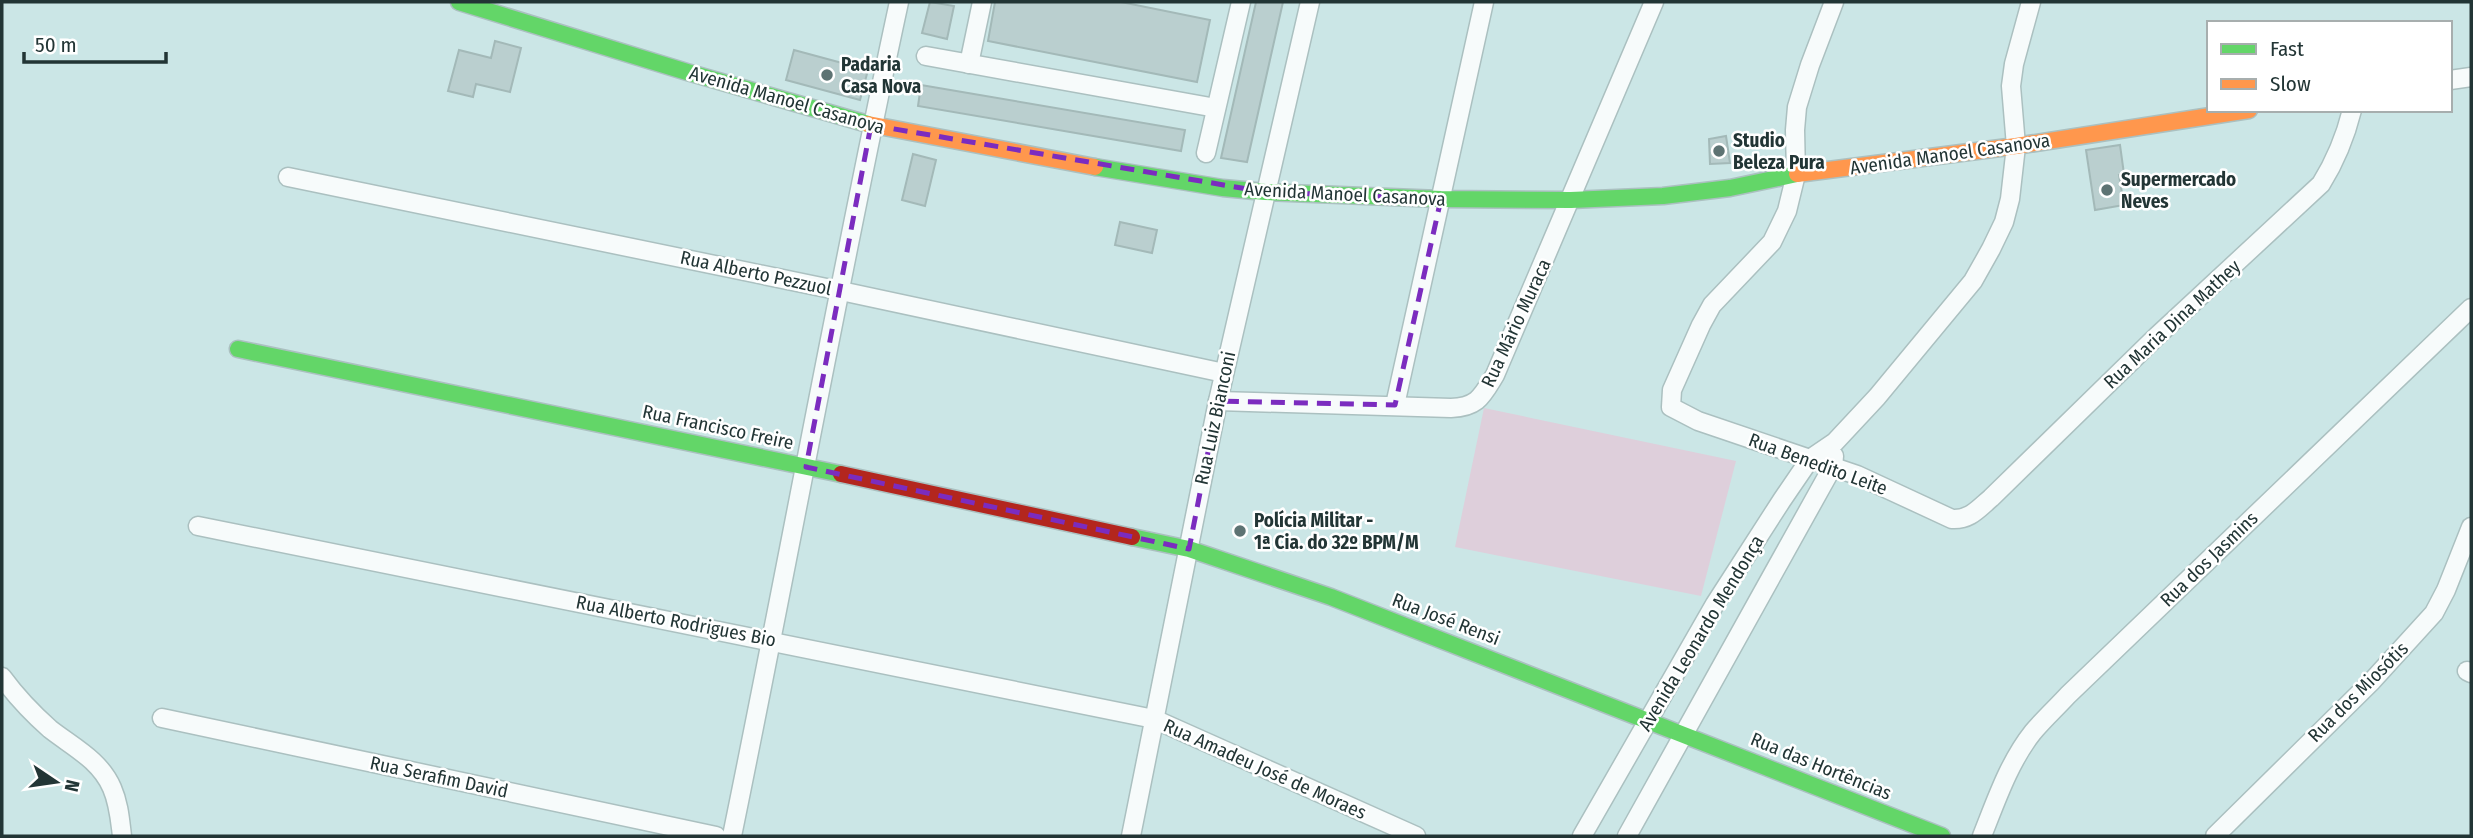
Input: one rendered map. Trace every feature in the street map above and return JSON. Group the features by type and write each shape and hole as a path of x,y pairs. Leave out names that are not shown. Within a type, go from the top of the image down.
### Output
{"street":[{"name":"Avenida Manoel Casanova","path":"458,2 872,125 1118,171 1265,192 1441,199 1571,200 1662,196 1730,188 1796,174 2016,146 2236,112"},
{"path":"733,836 872,125 900,2"},
{"path":"969,64 982,2"},
{"path":"1206,153 1241,2"},
{"name":"Rua Luiz Bianconi","path":"1130,836 1224,373 1310,2"},
{"path":"1395,404 1484,2"},
{"name":"Rua Mário Muraca","path":"1218,401 1461,407 1471,405 1483,396 1495,375 1571,200 1654,2"},
{"path":"1796,174 1797,107 1834,2"},
{"name":"Avenida Leonardo Mendonça","path":"1582,836 1715,604 1810,459 1835,442 1877,397 1973,281 1991,249 2004,222 2010,199 2016,146 2011,86 2014,64 2031,2"},
{"path":"926,56 1216,108"},
{"path":"2452,80 2471,77"},
{"name":"Rua Maria Dina Mathey","path":"1965,519 1991,498 2157,335 2321,184 2346,137 2352,112"},
{"name":"Rua Benedito Leite","path":"1796,174 1787,211 1772,242 1712,305 1701,325 1672,390 1671,407 1698,421 1874,482 1952,519 1965,519"},
{"name":"Rua Alberto Pezzuol","path":"288,177 841,290 1224,373"},
{"name":"Rua dos Jasmins","path":"1982,836 2019,753 2042,723 2471,308"},
{"name":"Rua Francisco Freire","path":"238,349 1189,549"},
{"name":"Avenida Leonardo Mendonça","path":"1627,836 1833,466 1835,442"},
{"name":"Rua Alberto Rodrigues Bio","path":"198,526 1154,719"},
{"name":"Rua dos Miosótis","path":"2215,836 2372,681 2434,613 2469,535"},
{"name":"Rua José Rensi","path":"1189,549 1331,597 1685,734"},
{"path":"2,677 25,705 102,770 118,804 122,836"},
{"name":"Rua Serafim David","path":"162,718 716,836"},
{"name":"Rua Amadeu José de Moraes","path":"1154,719 1416,836"},
{"name":"Rua das Hortências","path":"1685,734 1794,780 1942,836"}],"highlighted area":[{"path":"871,125 1265,192 1441,199 1395,405 1218,401 1189,549 806,467"}],"shaded area":[{"path":"1484,408 1736,461 1701,596 1455,547"}],"building":[{"path":"930,2 954,6 947,39 922,33"},
{"path":"995,2 1121,2 1210,20 1197,82 988,41"},
{"path":"1256,2 1283,2 1247,162 1221,158"},
{"path":"495,41 521,48 510,92 476,84 473,97 448,91 459,50 491,58"},
{"name":"Padaria Casa Nova","path":"794,50 868,70 860,100 786,80"},
{"path":"921,85 1185,130 1181,151 918,106"},
{"name":"Studio Beleza Pura","path":"1726,136 1730,163 1710,164 1709,139"},
{"name":"Supermercado Neves","path":"2120,145 2124,174 2119,175 2124,205 2095,210 2086,150"},
{"path":"913,154 936,160 925,206 902,200"},
{"path":"1120,222 1157,230 1152,253 1115,245"}],"traffic: fast":[{"path":"459,2 868,124"},
{"path":"1095,167 1223,188 1265,192 1441,199 1571,200 1663,196 1730,188 1797,174"},
{"path":"238,349 841,474"},
{"path":"1132,537 1189,549 1331,597 1942,836"}],"traffic: slow":[{"path":"1797,174 2016,146 2236,112"},
{"path":"868,124 1095,167"}],"traffic: jam":[{"path":"841,474 1132,537"}],"place":[{"name":"Padaria Casa Nova","path":"827,75"},
{"name":"Studio Beleza Pura","path":"1719,151"},
{"name":"Supermercado Neves","path":"2107,190"},
{"name":"Polícia Militar - 1ª Cia. do 32º BPM/M","path":"1240,531"}]}
